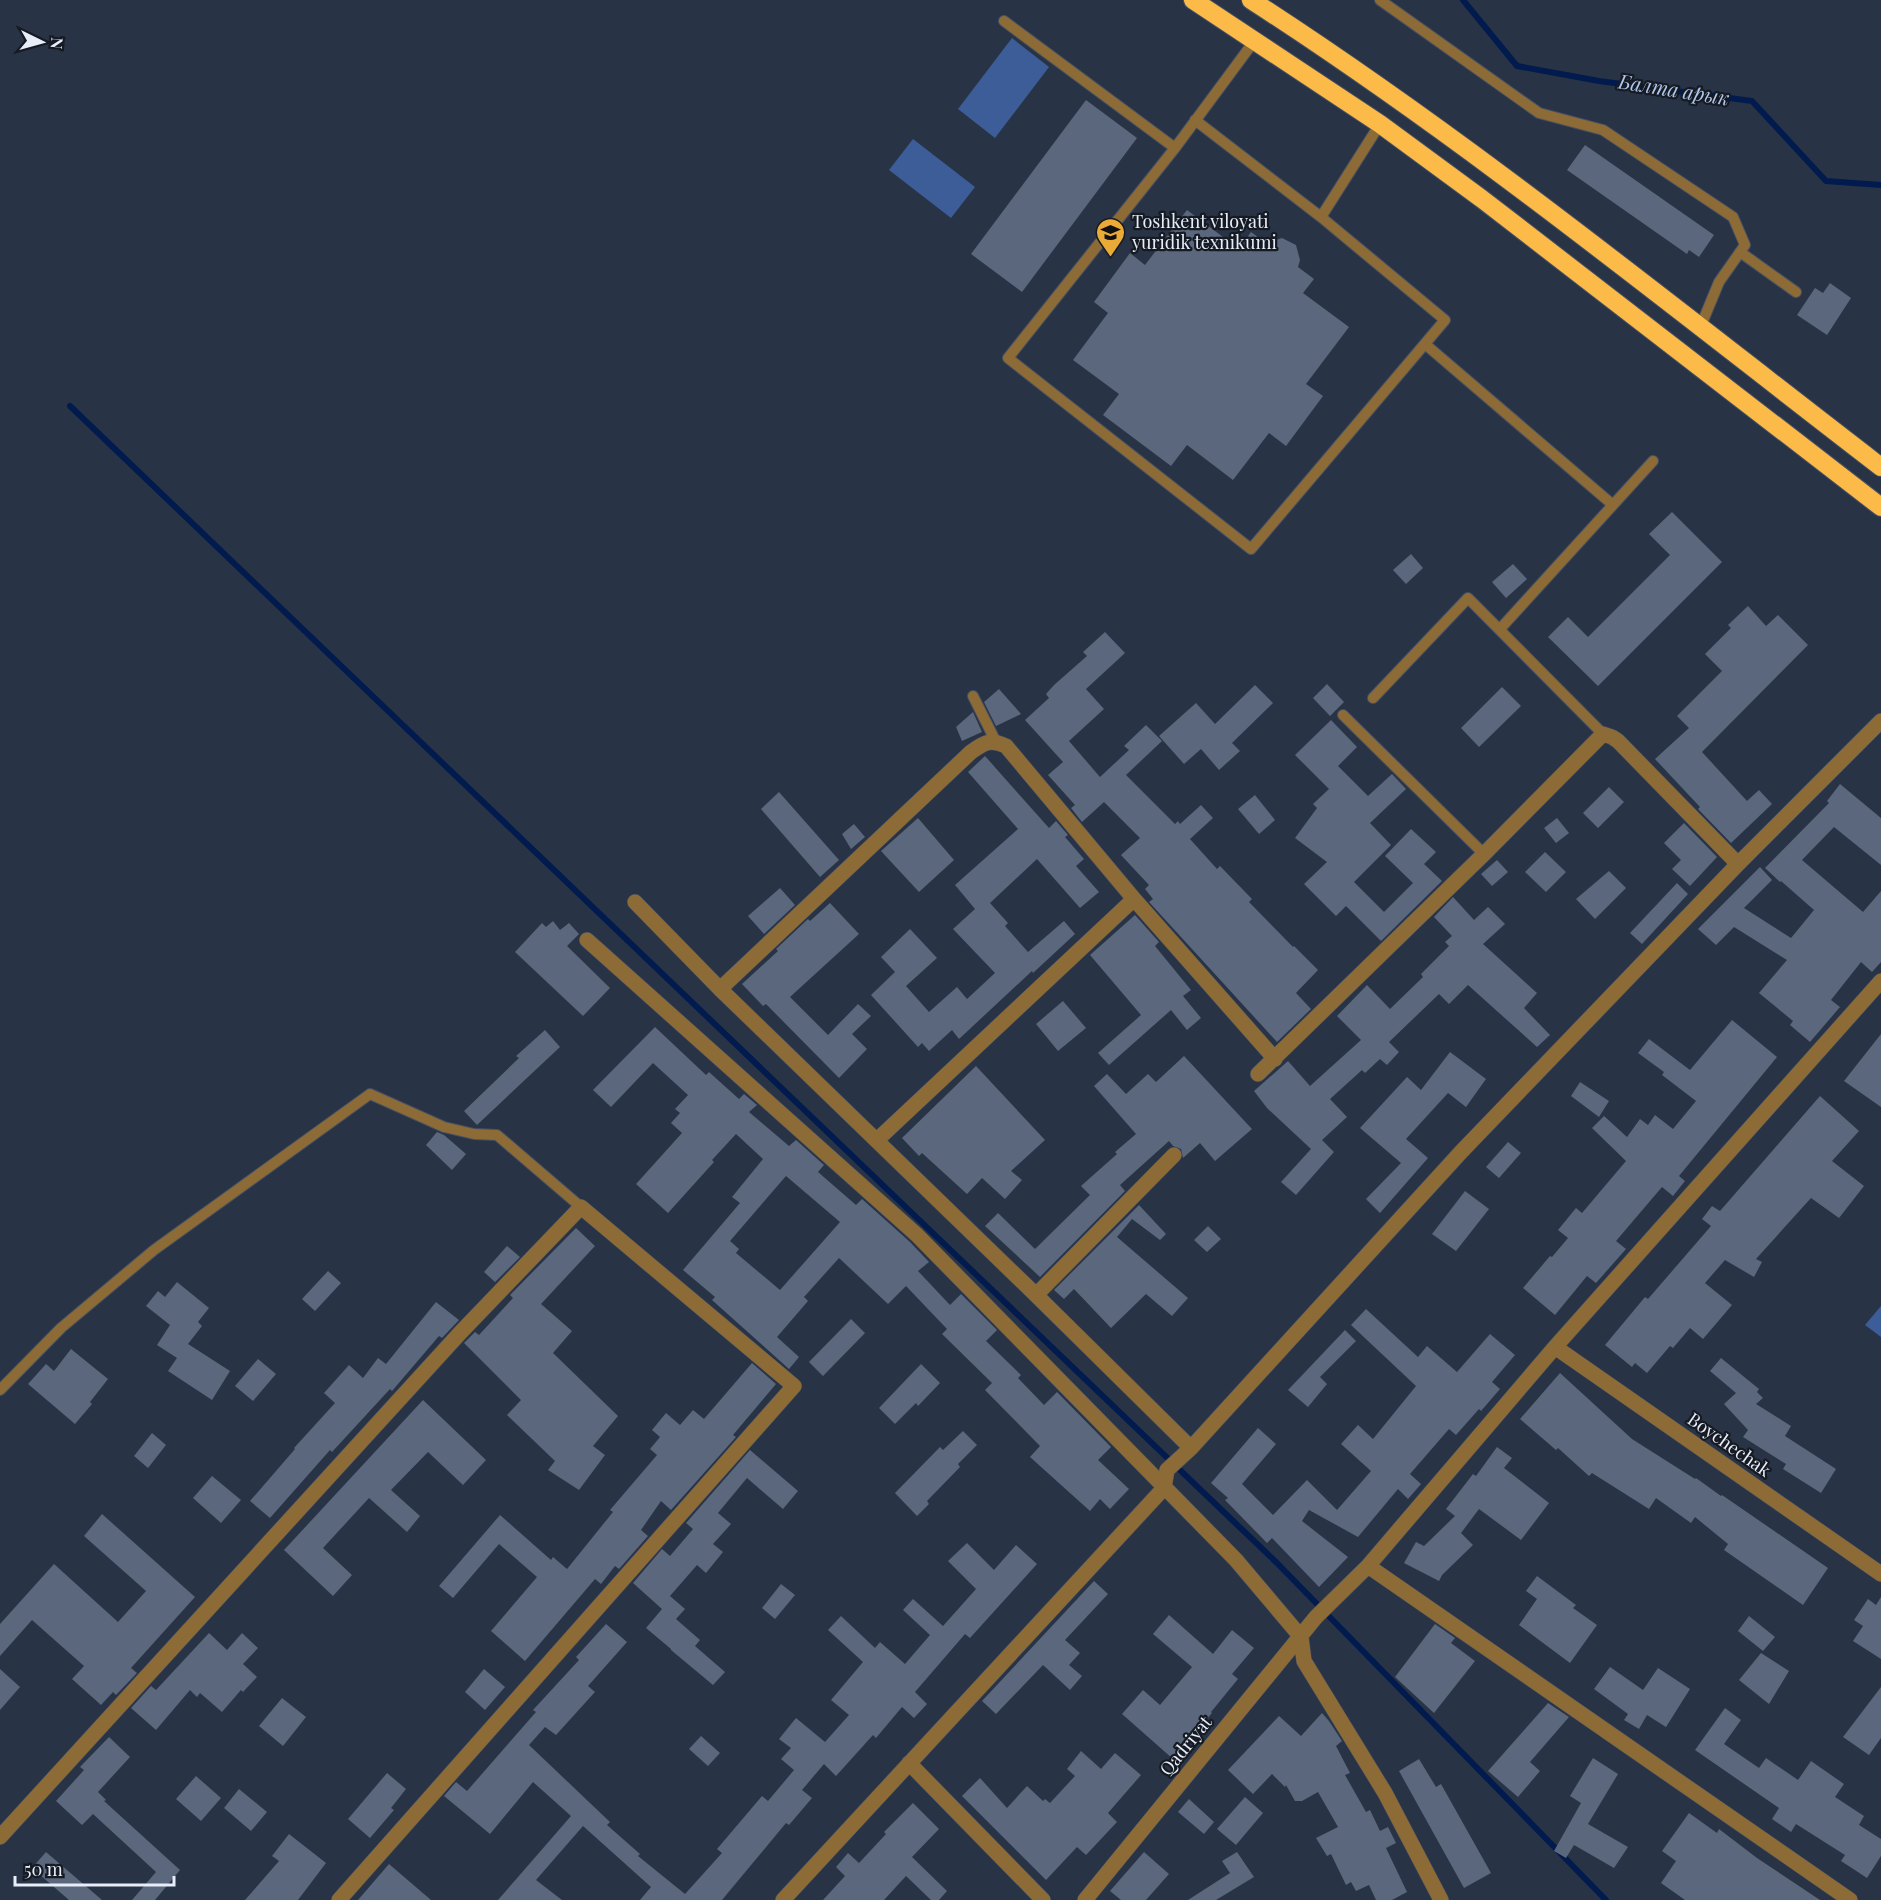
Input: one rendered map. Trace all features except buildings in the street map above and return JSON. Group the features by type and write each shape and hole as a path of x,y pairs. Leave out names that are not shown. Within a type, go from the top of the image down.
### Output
{"highway":[{"path":"1193,0 1380,124 1491,206 1881,507"},
{"path":"1251,0 1497,171 1881,468"}],"street":[{"path":"783,1900 1164,1488 1167,1470 1461,1152 1738,864 1881,721"},
{"path":"1258,1074 1485,854 1603,734 1612,736 1618,741 1738,864"},
{"path":"720,989 971,752 983,744 996,742 1006,746 1134,899 1275,1059"},
{"path":"877,1140 1134,899"},
{"path":"635,902 720,989 1036,1294 1185,1452"},
{"path":"587,940 917,1235 1236,1560 1301,1637 1304,1661 1385,1793 1442,1900"},
{"name":"Qadriyat","path":"1085,1900 1316,1617 1368,1566 1555,1347 1881,981"},
{"path":"1036,1294 1174,1155"},
{"path":"0,1837 460,1333 581,1207 794,1386 339,1900"},
{"name":"Boychechak","path":"1555,1347 1881,1574"},
{"path":"1368,1566 1850,1900"},
{"path":"909,1763 1043,1900"}],"lane":[{"path":"1380,0 1539,113 1603,130 1733,217 1745,245 1719,282 1700,328"},
{"path":"1004,21 1174,148"},
{"path":"1195,120 1321,217 1445,320 1251,549 1008,358 1174,148 1195,120 1255,40"},
{"path":"1321,217 1380,124"},
{"path":"1740,252 1796,292"},
{"path":"1425,344 1613,505"},
{"path":"1500,629 1653,461"},
{"path":"1373,698 1468,598 1603,734"},
{"path":"974,696 996,742"},
{"path":"1343,715 1485,854"},
{"path":"0,1390 61,1328 154,1250 370,1094 444,1127 474,1134 497,1135 581,1207"}],"shaded area":[{"path":"1012,38 1049,67 995,138 958,109"},
{"path":"913,139 975,187 951,218 889,170"},
{"path":"1881,1306 1881,1337 1865,1325"}],"waterway":[{"name":"Балта арык","path":"1463,0 1517,66 1599,81 1752,101 1826,181 1881,185"},
{"path":"70,406 1277,1563 1606,1900"}],"place":[{"name":"Toshkent viloyati yuridik texnikumi","path":"1111,258"}]}
